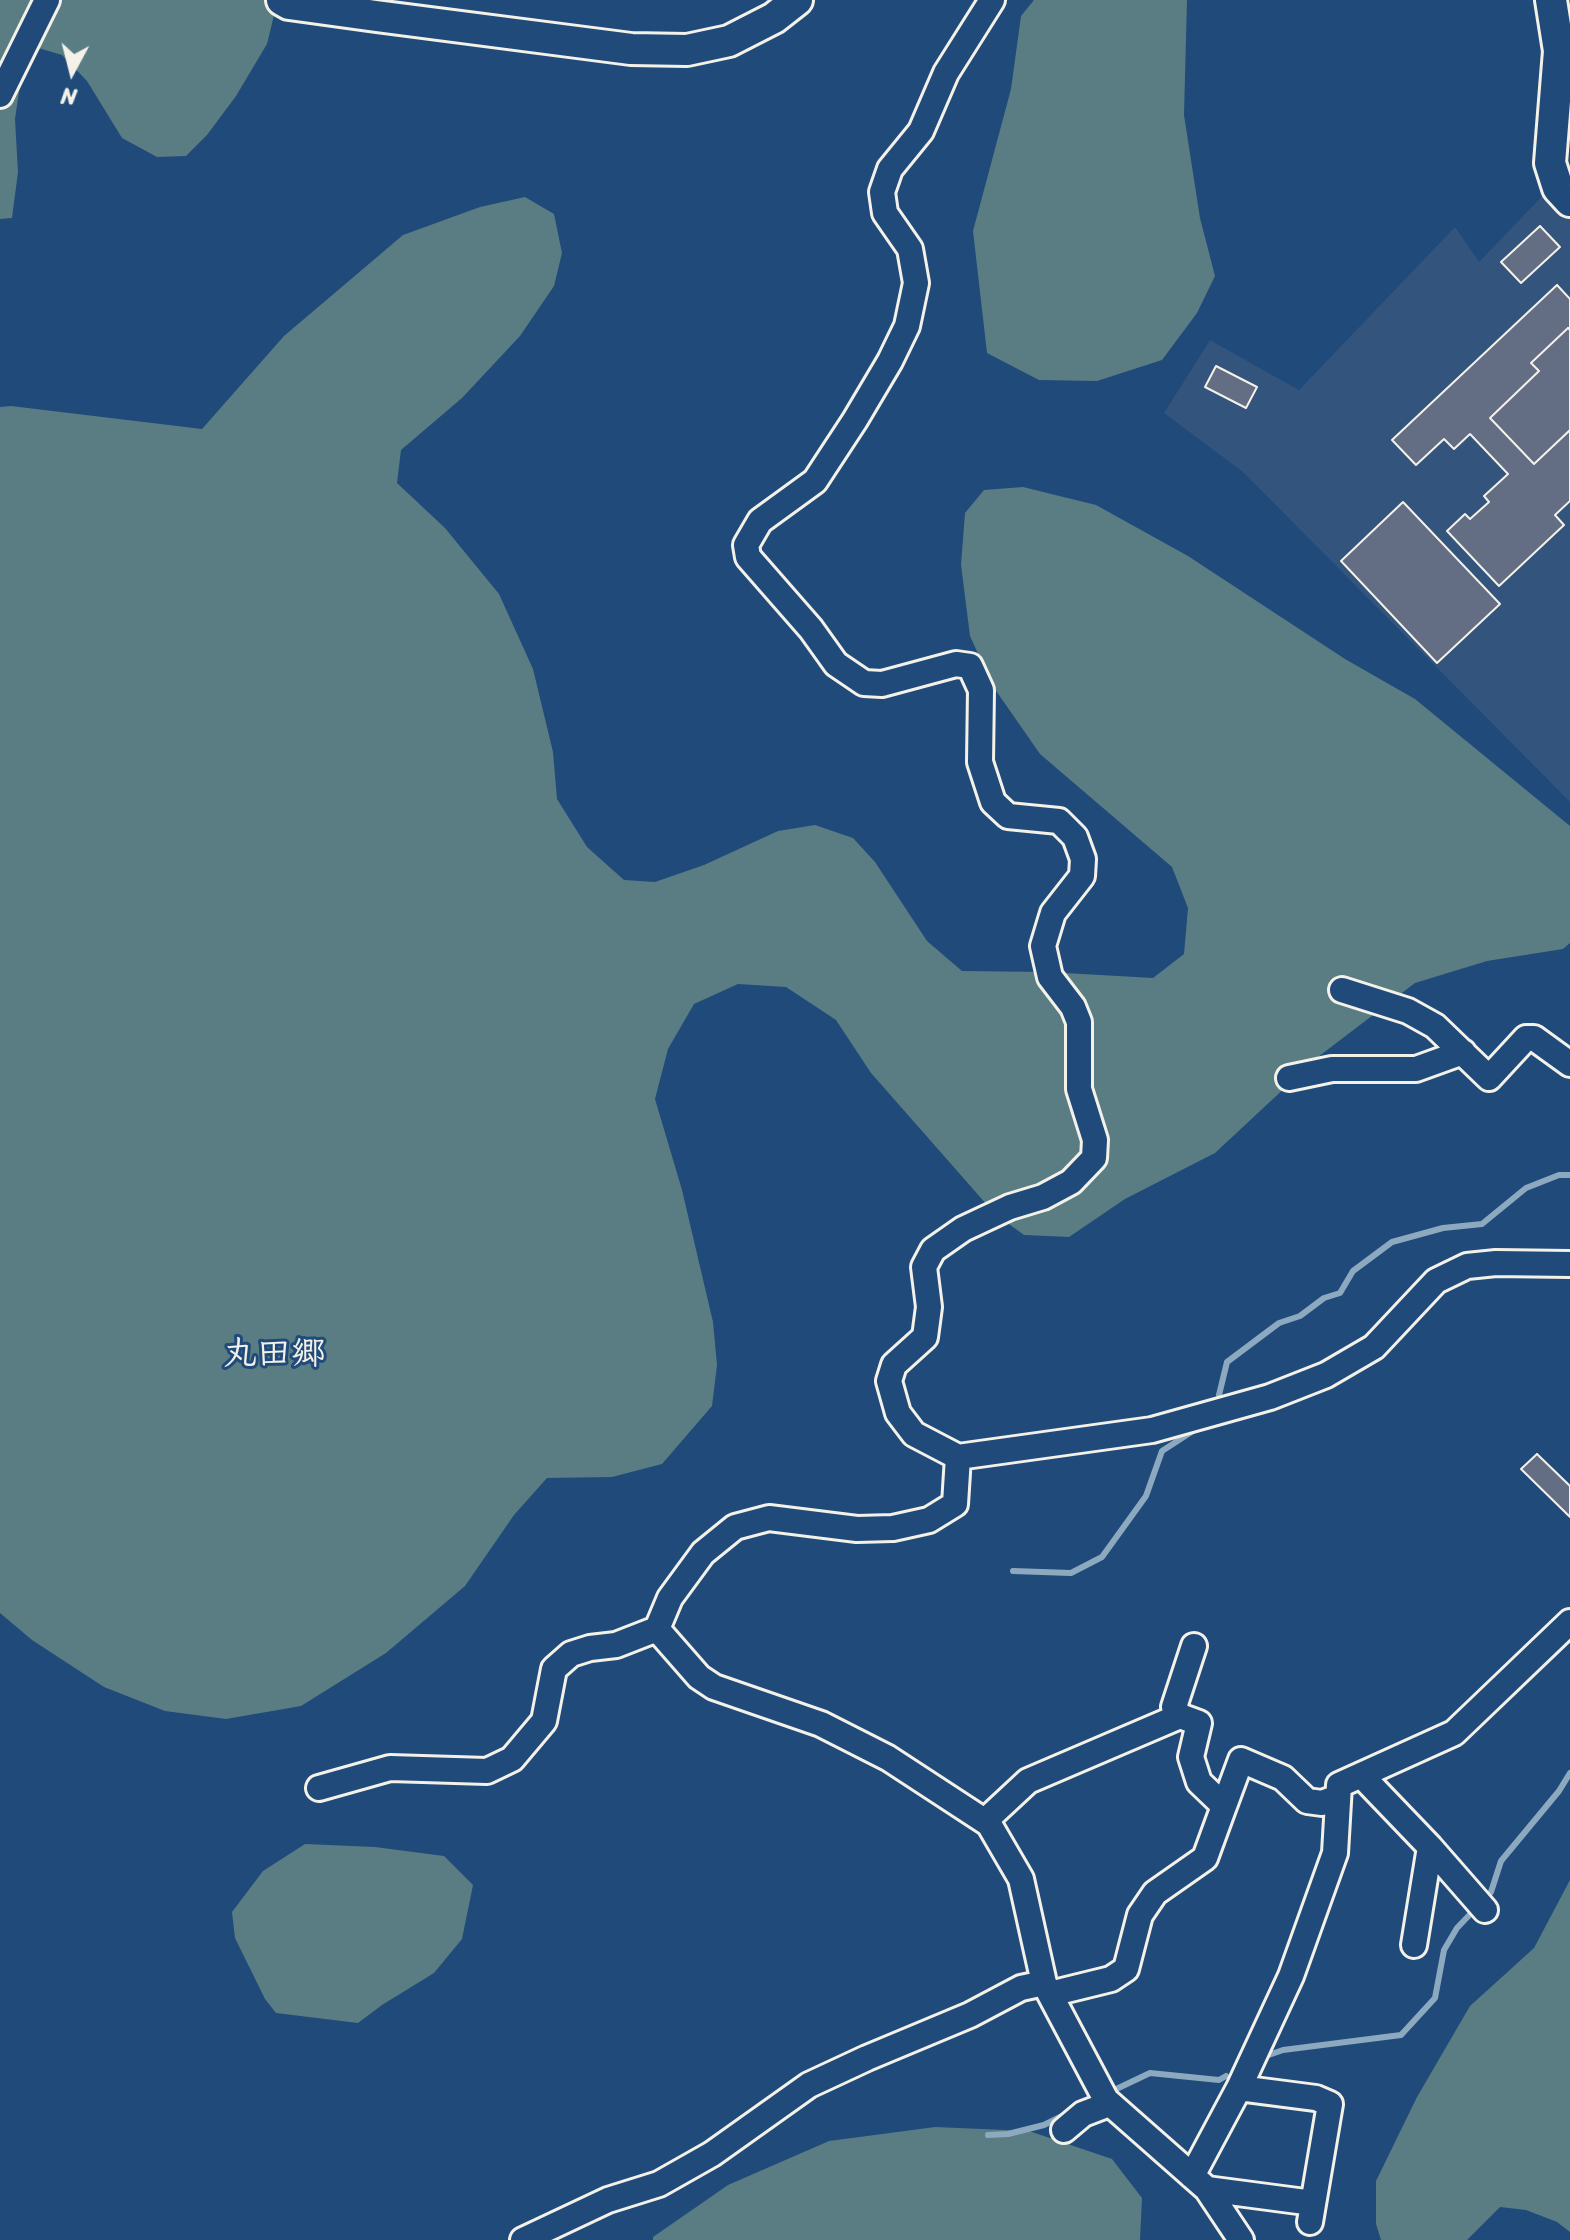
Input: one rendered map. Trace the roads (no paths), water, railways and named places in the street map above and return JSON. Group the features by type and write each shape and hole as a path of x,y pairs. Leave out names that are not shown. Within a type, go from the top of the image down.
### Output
{"street":[{"path":"0,95 47,0"},
{"path":"282,0 289,4 377,8 631,49 687,50 729,41 774,18 797,0"},
{"path":"992,0 946,73 921,131 890,169 882,192 885,213 910,249 916,283 907,326 855,420 815,481 760,521 746,545 748,557 811,629 836,664 864,683 882,684 956,664 970,666 981,690 980,762 993,802 1008,816 1059,821 1075,837 1083,859 1082,876 1053,913 1043,946 1050,977 1073,1007 1079,1022 1079,1089 1095,1140 1094,1158 1071,1182 1043,1197 1010,1207 963,1229 933,1250 924,1267 929,1307 925,1337 894,1365 889,1381 898,1413 914,1434 958,1457 1152,1430 1270,1397 1326,1375 1374,1347 1436,1281 1467,1266 1496,1263 1570,1264"},
{"path":"1551,0 1559,51 1550,163 1558,188 1570,201"},
{"path":"1342,990 1408,1011 1435,1026 1489,1078 1526,1038 1534,1038 1570,1064"},
{"path":"1289,1078 1332,1069 1416,1069 1463,1052"},
{"path":"319,1788 390,1768 487,1771 512,1759 544,1721 554,1669 571,1654 616,1645 657,1629 670,1598 703,1553 735,1527 769,1518 857,1529 893,1528 929,1520 955,1504 958,1457"},
{"path":"1200,2182 1291,1976 1335,1853 1339,1785 1454,1733 1570,1622"},
{"path":"657,1629 699,1677 714,1687 821,1724 888,1758 989,1824 1021,1879 1047,1988 1106,2099 1200,2182 1241,2240"},
{"path":"1194,1646 1174,1707 1180,1716 1199,1723 1191,1757 1199,1782 1224,1806"},
{"path":"985,1821 1028,1781 1180,1716"},
{"path":"523,2240 608,2200 659,2184 712,2154 809,2085 970,2015 1021,1988 1047,1988 1111,1979 1126,1969 1140,1915 1155,1893 1205,1858 1241,1760 1283,1778 1307,1801 1322,1803 1338,1797"},
{"path":"1361,1775 1480,1904"},
{"path":"1414,1945 1430,1847"},
{"path":"1200,2182 1312,2213 1331,2095 1316,2098 1239,2088"},
{"path":"1064,2130 1106,2099"}],"waterway":[{"path":"1219,1395 1227,1362 1279,1323 1300,1316 1324,1298 1340,1293 1353,1271 1392,1242 1443,1228 1482,1224 1526,1188 1559,1175 1570,1175"},
{"path":"1013,1571 1071,1573 1102,1557 1146,1496 1162,1451 1199,1427"},
{"path":"1485,1899 1491,1892 1501,1861 1559,1791 1570,1773"},
{"path":"1260,2058 1283,2050 1401,2035 1435,1998 1444,1950 1457,1928 1477,1907"},
{"path":"1110,2092 1150,2073 1219,2080 1226,2076"},
{"path":"988,2135 1008,2134 1044,2125 1068,2113"}],"district":[{"name":"丸田郷","path":"274,1355"}]}
